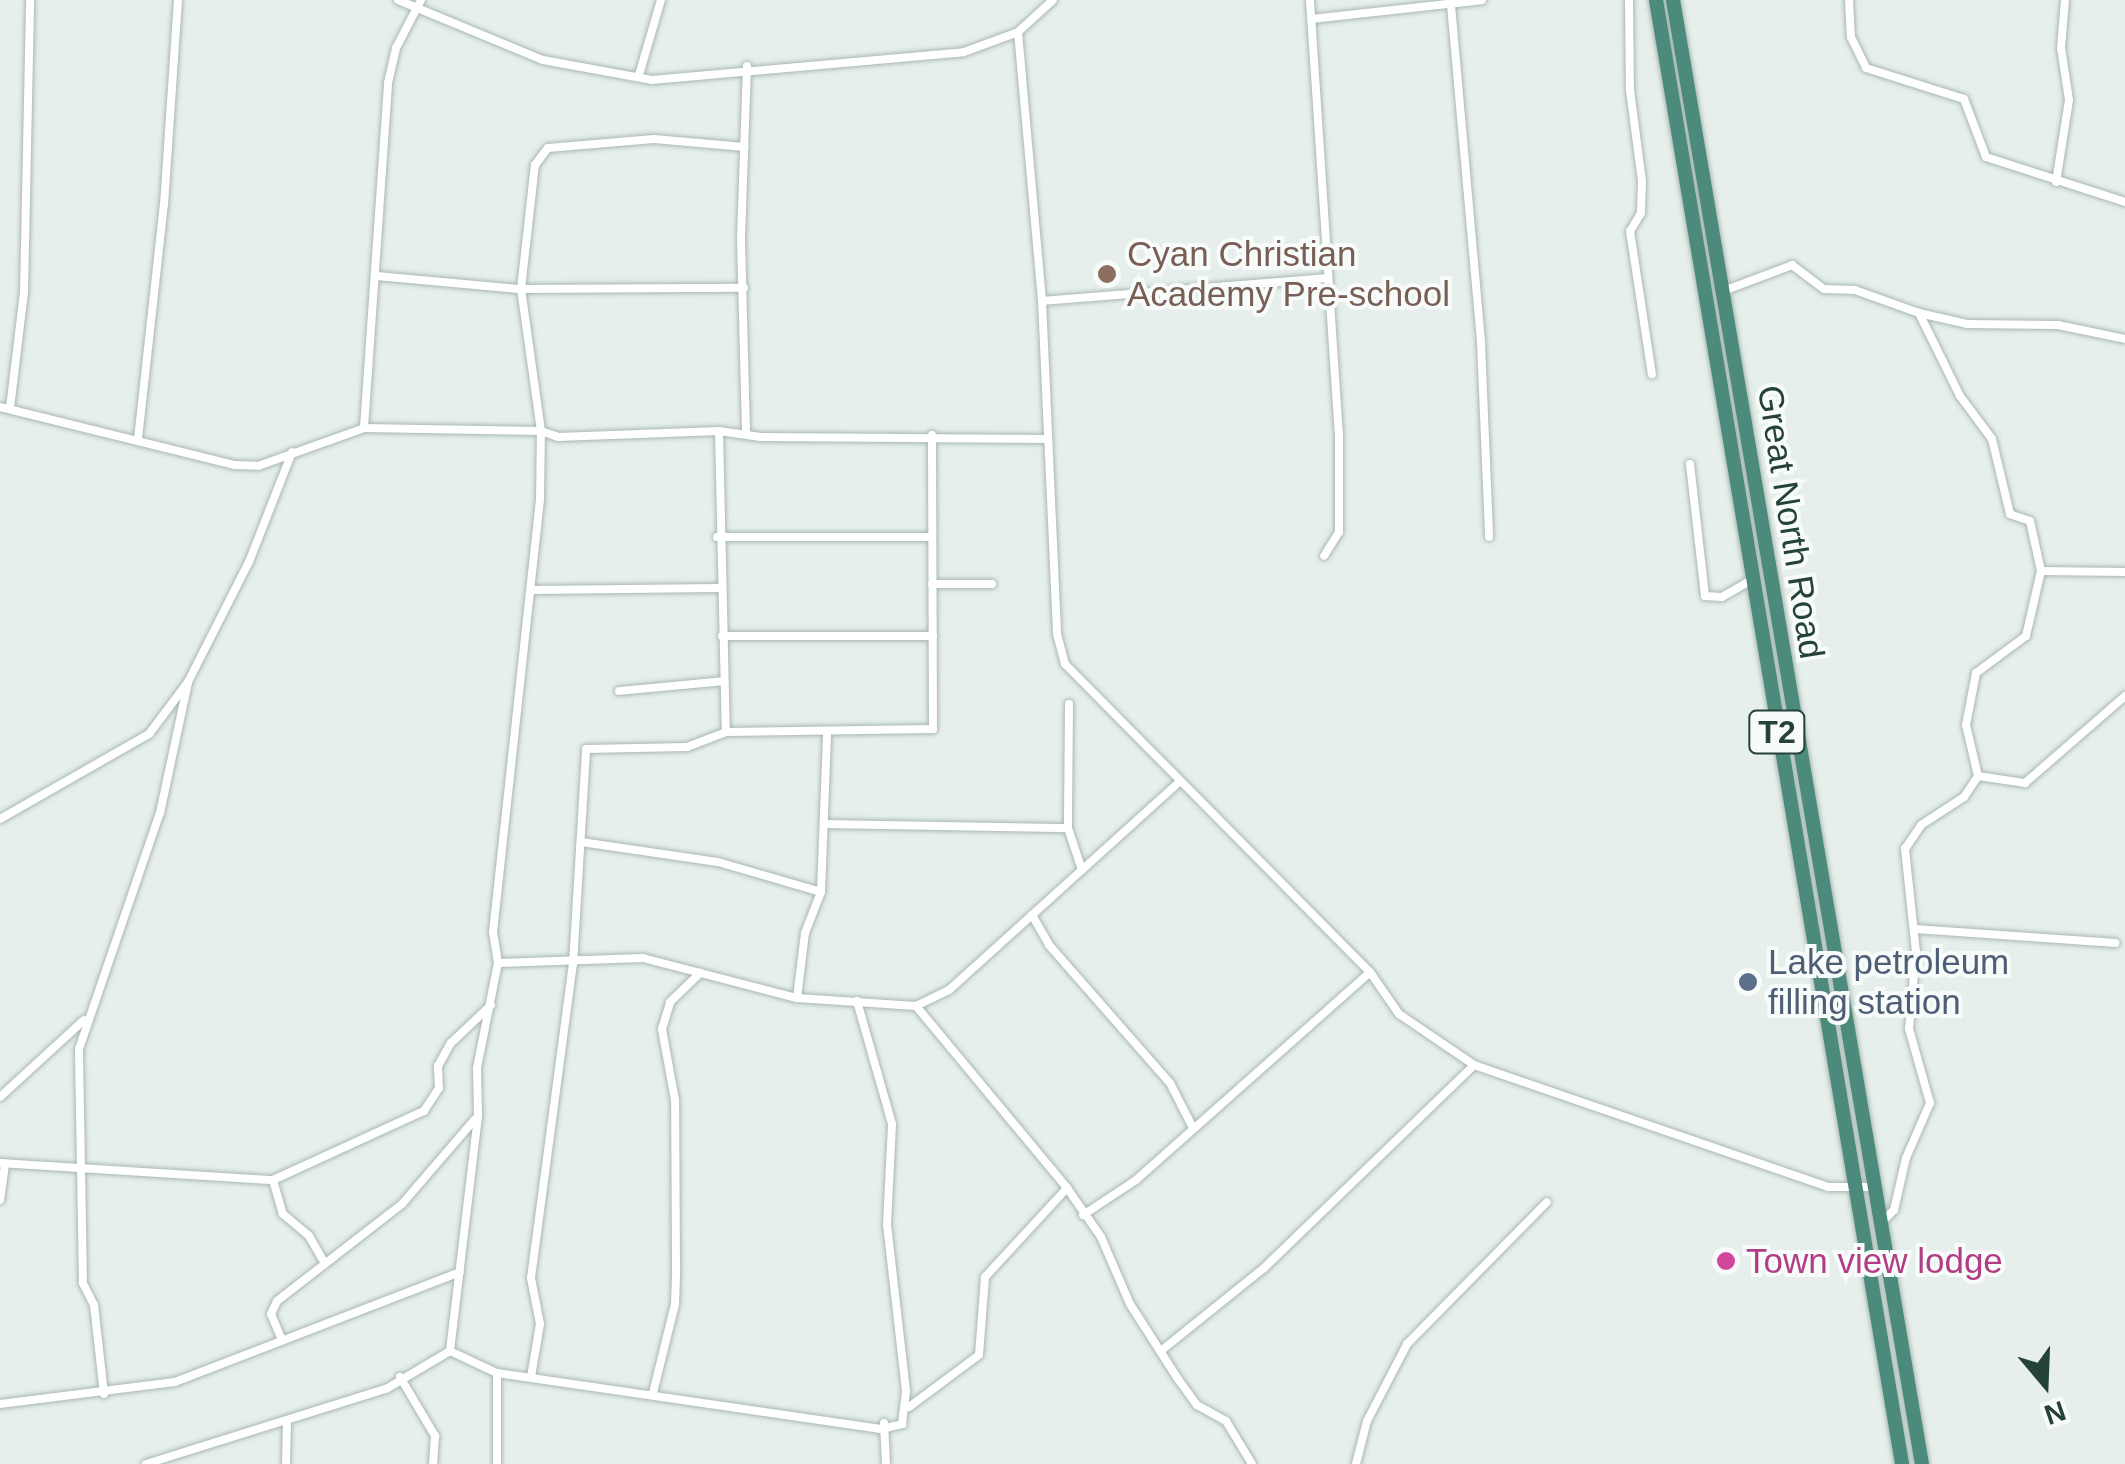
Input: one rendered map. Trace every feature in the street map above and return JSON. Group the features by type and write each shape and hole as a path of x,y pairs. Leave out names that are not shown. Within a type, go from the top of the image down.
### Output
{"highway":[{"name":"Great North Road","path":"1656,0 1902,1464"},
{"name":"Great North Road","path":"1674,0 1694,141 1726,290 1756,513 1877,1214 1884,1219 1922,1464"}],"street":[{"path":"10,408 24,292 30,0"},
{"path":"138,440 164,205 178,0"},
{"path":"398,0 419,3 542,60 597,75 639,75 652,80 748,66 964,52 1018,32 1053,0"},
{"path":"639,75 660,0"},
{"path":"1310,0 1340,523 1324,556"},
{"path":"1311,19 1482,0"},
{"path":"1629,0 1630,90 1642,181 1641,213 1630,231 1652,374"},
{"path":"1849,0 1852,37 1866,68 1964,100 1986,157 2125,202"},
{"path":"2056,182 2069,100 2061,48 2064,0"},
{"path":"364,428 388,83 396,48 419,3"},
{"path":"1451,4 1482,343 1489,537"},
{"path":"1018,32 1042,300 1058,634 1065,664 1178,783 1370,972 1400,1014 1474,1066 1828,1187 1873,1188"},
{"path":"746,431 748,66"},
{"path":"450,1350 478,1115 477,1068 498,963 493,932 533,590 541,431 521,288 535,165 543,150 682,138 745,147"},
{"path":"1726,290 1792,264 1824,289 1855,290 1919,313 1967,324 2058,325 2125,338"},
{"path":"377,276 521,288 744,288"},
{"path":"1042,300 1326,278"},
{"path":"1884,1219 1894,1210 1906,1158 1930,1103 1909,1029 1914,929 1905,849 1921,825 1964,797 1978,776 1966,725 1976,673 2026,636 2041,571 2030,520 2010,514 1992,439 1960,396 1919,313"},
{"path":"0,407 122,442 138,440 235,465 258,466 364,428 541,431 558,437 719,430 746,431 761,437 932,435 1048,439"},
{"path":"719,430 718,588 726,732"},
{"path":"532,1377 540,1324 531,1278 573,964 586,749 687,748 726,732 827,735 933,728 932,435"},
{"path":"0,818 149,734 188,682 250,562 292,452"},
{"path":"1690,464 1705,596 1722,597 1752,580"},
{"path":"718,537 932,538"},
{"path":"2041,571 2125,572"},
{"path":"932,584 992,584"},
{"path":"533,590 718,588"},
{"path":"722,636 933,636"},
{"path":"619,691 724,681"},
{"path":"104,1394 94,1305 82,1283 84,1020 160,813 188,682"},
{"path":"1978,776 2000,784 2030,780 2125,696"},
{"path":"1069,704 1068,828 1082,870"},
{"path":"797,998 805,933 821,892 828,824 827,735"},
{"path":"498,963 573,964 643,958 797,998 916,1006 949,990 1178,783"},
{"path":"828,824 1068,828"},
{"path":"581,842 718,862 821,892"},
{"path":"1032,915 1049,945 1170,1083 1194,1128"},
{"path":"1914,929 2116,942"},
{"path":"1082,1215 1136,1180 1370,972"},
{"path":"654,1393 676,1286 675,1100 664,1012 700,973"},
{"path":"857,1001 892,1124 887,1224 906,1392 902,1424"},
{"path":"0,1200 3,1163 80,1166 151,1177 273,1180 424,1111 439,1088 438,1066 451,1042 491,1005"},
{"path":"916,1006 1068,1188 1082,1215 1102,1237 1130,1304 1197,1405 1226,1422 1252,1464"},
{"path":"0,1097 84,1020"},
{"path":"1162,1350 1278,1255 1474,1066"},
{"path":"282,1340 273,1306 402,1204 478,1115"},
{"path":"273,1180 283,1214 309,1236 324,1262"},
{"path":"902,1424 912,1398 979,1356 985,1277 1068,1188"},
{"path":"1356,1464 1367,1421 1406,1344 1546,1202"},
{"path":"0,1404 104,1394 175,1382 460,1272"},
{"path":"450,1350 498,1373 881,1429 884,1423"},
{"path":"153,1463 386,1390 400,1377 450,1350"},
{"path":"497,1464 498,1373"},
{"path":"400,1377 435,1436 433,1464"},
{"path":"286,1464 287,1423"},
{"path":"884,1423 902,1424"},
{"path":"884,1423 886,1464"}],"place":[{"name":"Cyan Christian Academy Pre-school","path":"1107,274"},
{"name":"Lake petroleum filling station","path":"1748,982"},
{"name":"Town view lodge","path":"1726,1261"}]}
